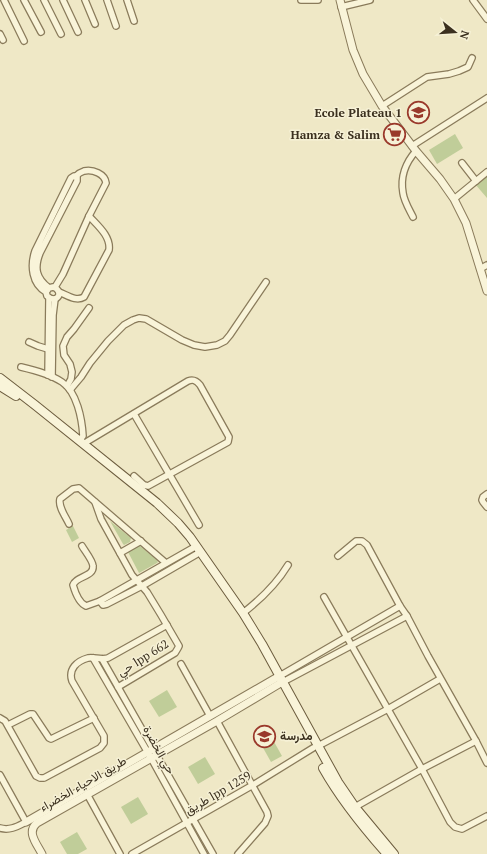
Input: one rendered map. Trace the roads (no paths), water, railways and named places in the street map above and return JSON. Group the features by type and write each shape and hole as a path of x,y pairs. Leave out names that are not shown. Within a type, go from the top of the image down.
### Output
{"main road":[{"path":"0,378 31,401 157,503 178,523 196,544 243,613 315,747 329,778 344,802 360,823 387,854"},
{"path":"0,386 40,414 175,527 195,551 234,607 280,680"},
{"path":"315,747 355,807 394,854"}],"street":[{"path":"4,0 24,41"},
{"path":"24,0 41,32"},
{"path":"44,0 60,34"},
{"path":"63,0 78,32"},
{"path":"85,0 95,24"},
{"path":"107,0 116,26"},
{"path":"127,0 134,21"},
{"path":"301,0 318,0"},
{"path":"367,0 341,4 353,50 363,74 382,106 454,199 466,223 484,267 487,291"},
{"path":"473,0 487,19"},
{"path":"0,34 3,40"},
{"path":"382,106 427,77 449,74 468,67 472,58"},
{"path":"412,216 406,204 403,193 403,177 414,149 487,98"},
{"path":"462,163 476,181"},
{"path":"50,376 52,293 63,274 89,216 105,186 106,180 102,175 88,171 81,172 76,176 77,181 39,249 38,274 40,279 52,293 76,299 84,297 109,250 108,239 89,216"},
{"path":"454,199 487,172"},
{"path":"68,388 81,377 90,363 108,341 124,325 139,318 146,319 182,340 194,345 205,347 220,344 230,335 266,282"},
{"path":"68,388 72,372 70,364 64,355 62,346 89,308"},
{"path":"50,376 48,349 51,330"},
{"path":"29,342 48,349"},
{"path":"21,367 50,376 61,381 68,388 76,404 82,426 83,436 81,443"},
{"path":"81,443 134,414 190,380 196,381 200,385 229,437 229,440 150,485 146,486 134,476"},
{"path":"134,414 199,525"},
{"path":"69,524 60,505 60,499 74,489 81,489 166,563"},
{"path":"487,494 482,500 487,507"},
{"name":"حي lpp 662","path":"95,502 101,518 132,575 147,592 178,643 176,653 118,687"},
{"path":"120,553 141,541"},
{"path":"338,556 356,541 362,541 367,545 487,763"},
{"path":"82,546 93,564 93,569 90,573 75,581 73,587 80,601 84,605 88,606 100,601 166,563 195,551"},
{"path":"100,601 102,604 106,605 142,586 195,551"},
{"path":"243,613 269,590 288,565"},
{"path":"324,596 422,769 450,822 455,827 462,829 487,816"},
{"path":"280,680 346,637 400,606"},
{"path":"0,828 9,829 26,822 152,754 210,716 351,646 407,616"},
{"path":"0,718 8,725 36,776 42,779 93,752 103,745 104,736 72,681 70,673 71,670 74,665 88,658 108,658 167,625"},
{"name":"حي الخضرة","path":"93,658 152,754 186,824 204,854"},
{"path":"102,659 152,754 213,854"},
{"path":"181,664 210,716"},
{"name":"طريق lpp 1259","path":"132,854 253,785 315,747 388,709 440,679"},
{"name":"طريق الاحياء الخضراء","path":"42,854 32,834 33,826 35,824 152,754 217,721 280,680"},
{"path":"8,725 30,714 33,714 49,738 52,739 94,718"},
{"path":"217,721 253,785 268,816 265,823 238,854"},
{"path":"355,807 422,769 476,741"},
{"path":"0,775 26,822"},
{"path":"87,794 120,854"}],"place":[{"name":"Ecole Plateau 1","path":"418,113"},
{"name":"Hamza & Salim","path":"395,135"},
{"name":"مدرسة","path":"265,736"}]}
